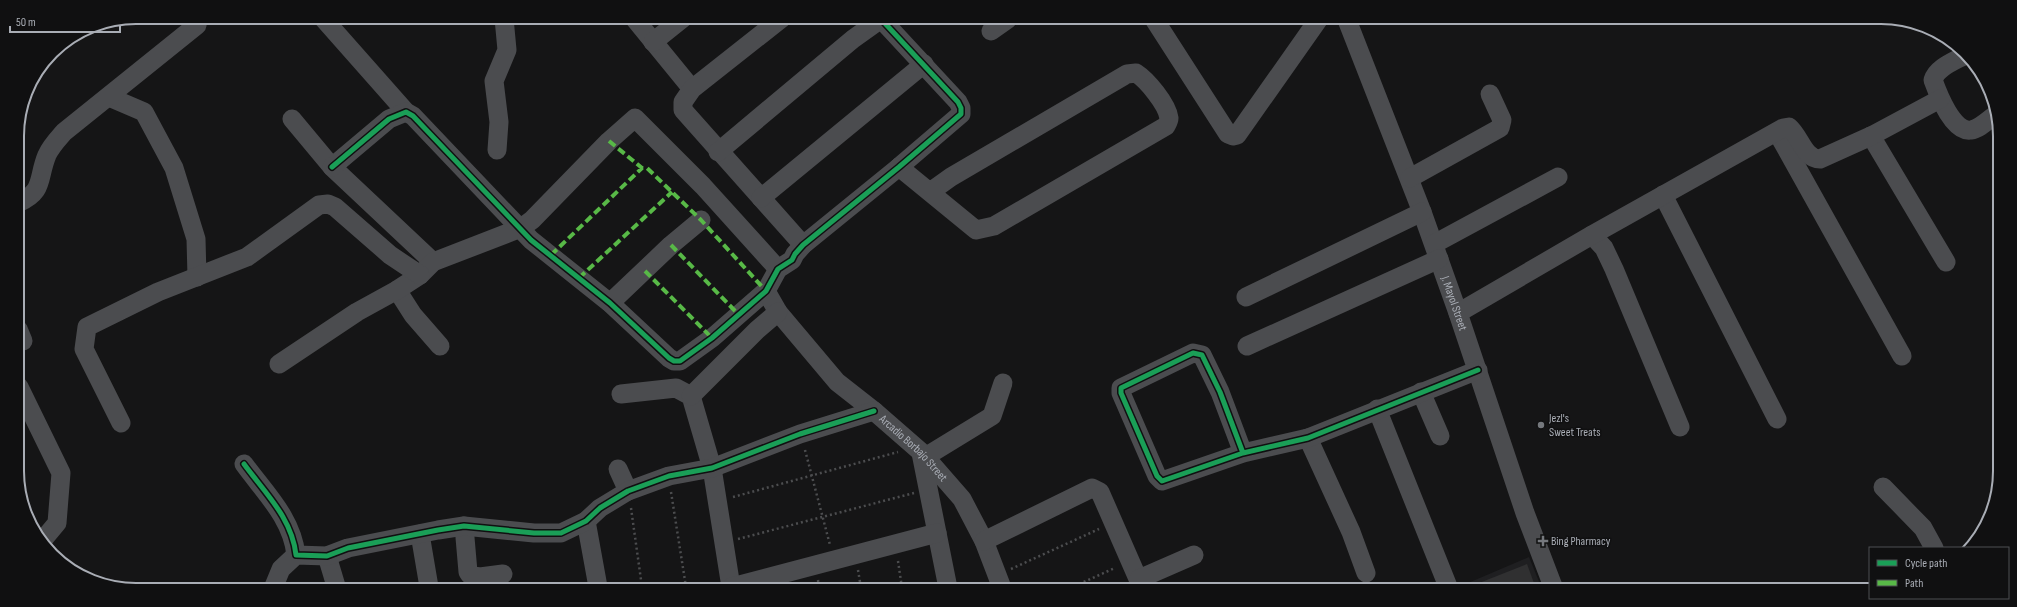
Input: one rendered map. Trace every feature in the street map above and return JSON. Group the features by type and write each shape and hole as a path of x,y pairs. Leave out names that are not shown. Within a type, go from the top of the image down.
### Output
{"street":[{"path":"24,200 30,198 37,190 47,156 54,143 64,132 197,24"},
{"path":"328,24 406,112 413,116 532,240 610,303 674,361 680,361 712,338 766,291 790,258 961,114 961,108 958,102 934,78 924,64 886,24"},
{"path":"497,150 499,122 494,81 507,50 505,24"},
{"path":"639,24 692,89"},
{"path":"653,42 676,24"},
{"path":"774,24 692,89 683,102 683,110 718,152 761,198 790,258"},
{"path":"718,152 853,39 874,24"},
{"path":"991,31 1001,24"},
{"path":"1157,24 1228,134 1234,136 1237,135 1315,24"},
{"name":"J. Mayol Street","path":"1349,24 1410,178 1458,313 1547,583"},
{"path":"1961,58 1944,67 1934,76 1932,80 1940,99 1957,127 1971,130 1991,117"},
{"path":"761,198 924,64"},
{"path":"899,167 976,230 994,226 1166,126 1169,119 1166,108 1145,78 1136,73 1127,74 951,177 930,192"},
{"path":"1410,178 1500,128 1502,120 1490,94"},
{"path":"109,97 144,112 174,168 196,239 197,278"},
{"path":"1458,313 1592,235 1777,132 1789,127 1809,156 1813,159 1820,159 1871,136 1940,99"},
{"path":"332,167 389,119 406,112"},
{"path":"279,364 357,312 397,290 426,268 521,228 532,220 609,141 635,118 709,192 790,258"},
{"path":"292,119 332,167 426,268"},
{"path":"1777,132 1902,356"},
{"path":"1871,136 1946,262"},
{"path":"1247,346 1436,252 1558,177"},
{"path":"1663,195 1777,419"},
{"path":"121,424 84,349 87,327 158,292 197,278 247,256 319,204 328,204 336,207 390,254 426,268"},
{"path":"1246,297 1422,212"},
{"path":"610,303 671,245 701,220"},
{"path":"1592,235 1604,248 1614,269 1680,427"},
{"path":"397,290 413,315 440,346"},
{"name":"Arcadio Borbajo Street","path":"766,291 778,312 837,382 874,411 921,452 962,499 984,541 1000,581"},
{"path":"691,396 757,330 778,312"},
{"path":"1243,453 1220,392 1202,355 1193,352 1121,388 1121,392 1157,476 1162,481 1243,453 1308,438 1377,409 1478,370"},
{"path":"947,583 921,452 985,422 992,416 1003,383"},
{"path":"621,394 676,388 691,396 712,468 730,583"},
{"path":"1421,392 1440,436"},
{"path":"24,397 60,473 57,523 46,537"},
{"path":"1377,409 1447,583"},
{"path":"274,583 281,569 296,555 327,556 348,548 464,526 534,533 561,533 586,521 600,508 628,491 669,476 712,468 800,434 874,411"},
{"path":"1308,438 1351,532 1366,573"},
{"path":"244,464 287,522 294,539 296,555"},
{"path":"618,469 628,491"},
{"path":"1882,487 1923,528 1933,547"},
{"path":"984,541 1092,488 1100,492 1140,583"},
{"path":"586,521 597,583"},
{"path":"464,526 468,572 470,575 474,577 503,574"},
{"path":"746,583 937,533"},
{"path":"420,534 428,583"},
{"path":"1143,583 1194,555"},
{"path":"327,556 335,583"}],"path":[{"path":"800,434 834,560"},
{"path":"717,502 811,476 921,452"},
{"path":"669,476 685,583"},
{"path":"724,542 822,518 928,489"},
{"path":"628,491 641,583"},
{"path":"1000,581 1114,522"},
{"path":"895,544 901,583"},
{"path":"1082,583 1130,562"}],"shaded area":[{"path":"1529,557 1540,583 1468,583"}],"building":[{"path":"1527,564 1534,583 1479,583"}],"marked path":[{"path":"609,141 642,168 647,168 701,220 766,291"},
{"path":"551,255 642,168"},
{"path":"579,278 672,192"},
{"path":"671,245 739,315"},
{"path":"645,271 712,338"}],"cycle path":[{"path":"332,167 389,119 406,112 413,116 531,240 610,303 669,358 674,361 680,361 712,338 766,291 778,269 792,260 803,245 899,167 961,114 961,108 958,102 886,24"},
{"path":"1243,453 1220,392 1202,355 1193,353 1121,388 1121,393 1157,476 1162,481 1243,453 1308,438 1478,370"},
{"path":"244,464 269,496 283,518 289,529 296,555 327,556 348,548 464,526 534,533 561,533 586,521 600,508 628,491 669,476 712,468 800,434 874,411"}],"place":[{"name":"Jezl's Sweet Treats","path":"1541,425"},
{"name":"Bing Pharmacy","path":"1543,541"}]}
